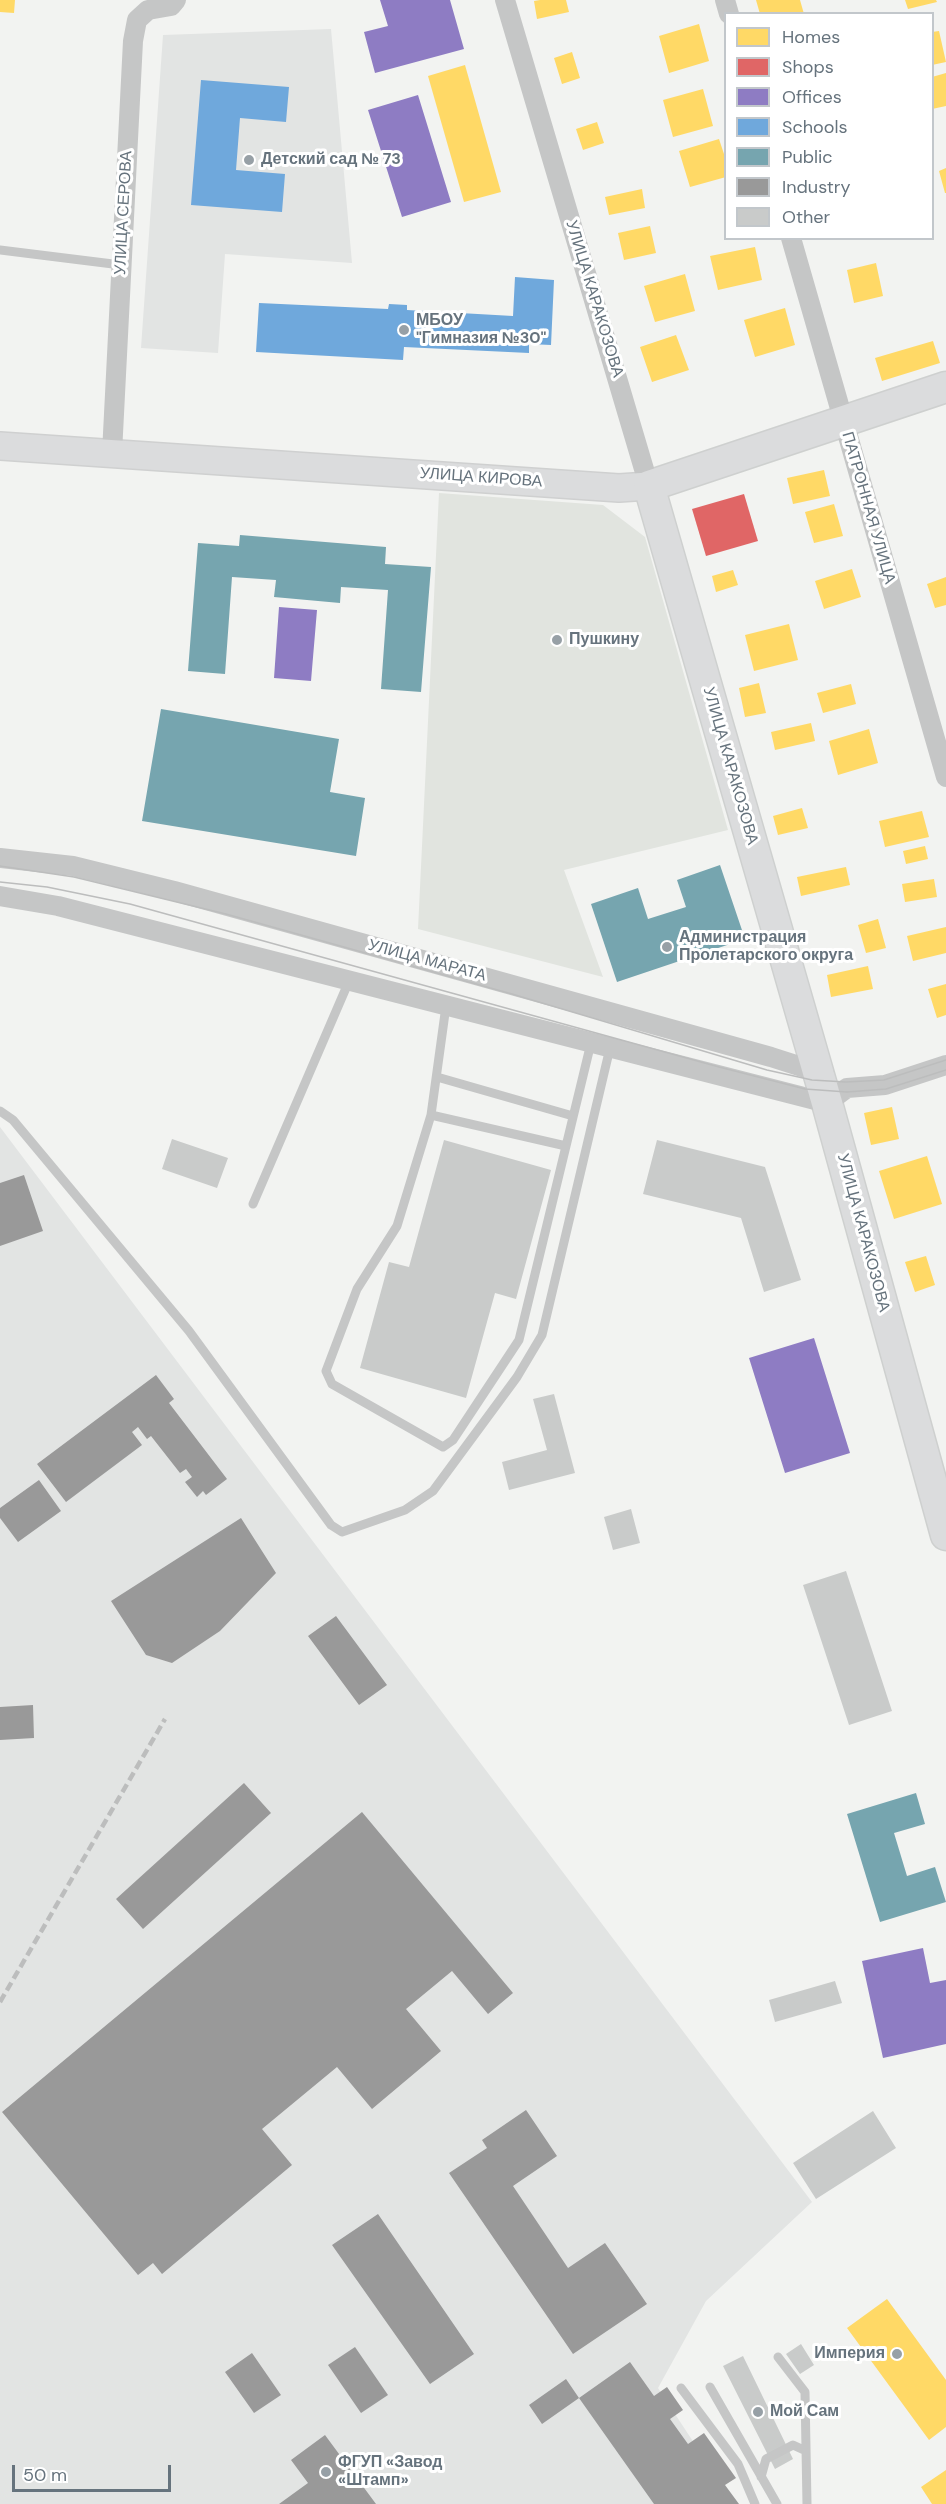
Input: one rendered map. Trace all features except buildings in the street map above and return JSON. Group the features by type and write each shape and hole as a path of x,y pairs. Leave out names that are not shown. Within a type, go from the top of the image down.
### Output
{"main road":[{"name":"УЛИЦА КИРОВА","path":"0,446 619,488 649,486 946,387"},
{"name":"УЛИЦА КАРАКОЗОВА","path":"649,486 818,1071 837,1096 946,1534"}],"street":[{"name":"УЛИЦА СЕРОВА","path":"112,453 135,31 137,20 148,10 171,6 176,0"},
{"name":"УЛИЦА КАРАКОЗОВА","path":"505,0 649,486"},
{"name":"ПАТРОННАЯ УЛИЦА","path":"792,240 946,777"},
{"name":"УЛИЦА МАРАТА","path":"0,858 73,866 174,891 818,1071"},
{"path":"0,896 58,906 601,1046 837,1096 885,1085 946,1065"}],"lane":[{"path":"0,250 122,265"},
{"path":"253,1204 349,981"},
{"path":"446,1006 431,1114 397,1226 357,1289 326,1371 332,1384 443,1447 453,1440 519,1340 573,1116 601,1046"},
{"path":"0,1111 13,1120 189,1331 331,1525 342,1532 405,1510 433,1491 517,1377 542,1335 601,1046"},
{"path":"437,1077 573,1116"},
{"path":"431,1114 566,1146"},
{"path":"778,2357 805,2392 807,2504"},
{"path":"710,2387 777,2504"},
{"path":"681,2388 738,2464 755,2504"},
{"path":"761,2477 766,2459 793,2445 806,2451"}],"shaded area":[{"name":"Детский сад № 73","path":"331,29 352,263 225,254 218,353 141,348 163,35"},
{"path":"439,493 603,505 645,537 728,830 564,870 603,977 418,929"},
{"path":"0,1127 812,2202 706,2301 658,2388 734,2504 0,2504"}],"tram line":[{"path":"0,866 74,877 226,914 512,994 767,1070 812,1080 846,1082 884,1080 946,1060"},
{"path":"0,882 47,887 130,904 805,1089 847,1092 886,1089 946,1070"}],"railway":[{"path":"0,2002 165,1719"}],"place":[{"name":"Детский сад № 73","path":"249,160"},
{"name":"МБОУ \"Гимназия №30\"","path":"404,330"},
{"name":"Пушкину","path":"557,640"},
{"name":"Администрация Пролетарского округа","path":"667,947"},
{"name":"Империя","path":"897,2354"},
{"name":"Мой Сам","path":"758,2412"},
{"name":"ФГУП «Завод «Штамп»","path":"326,2472"}]}
